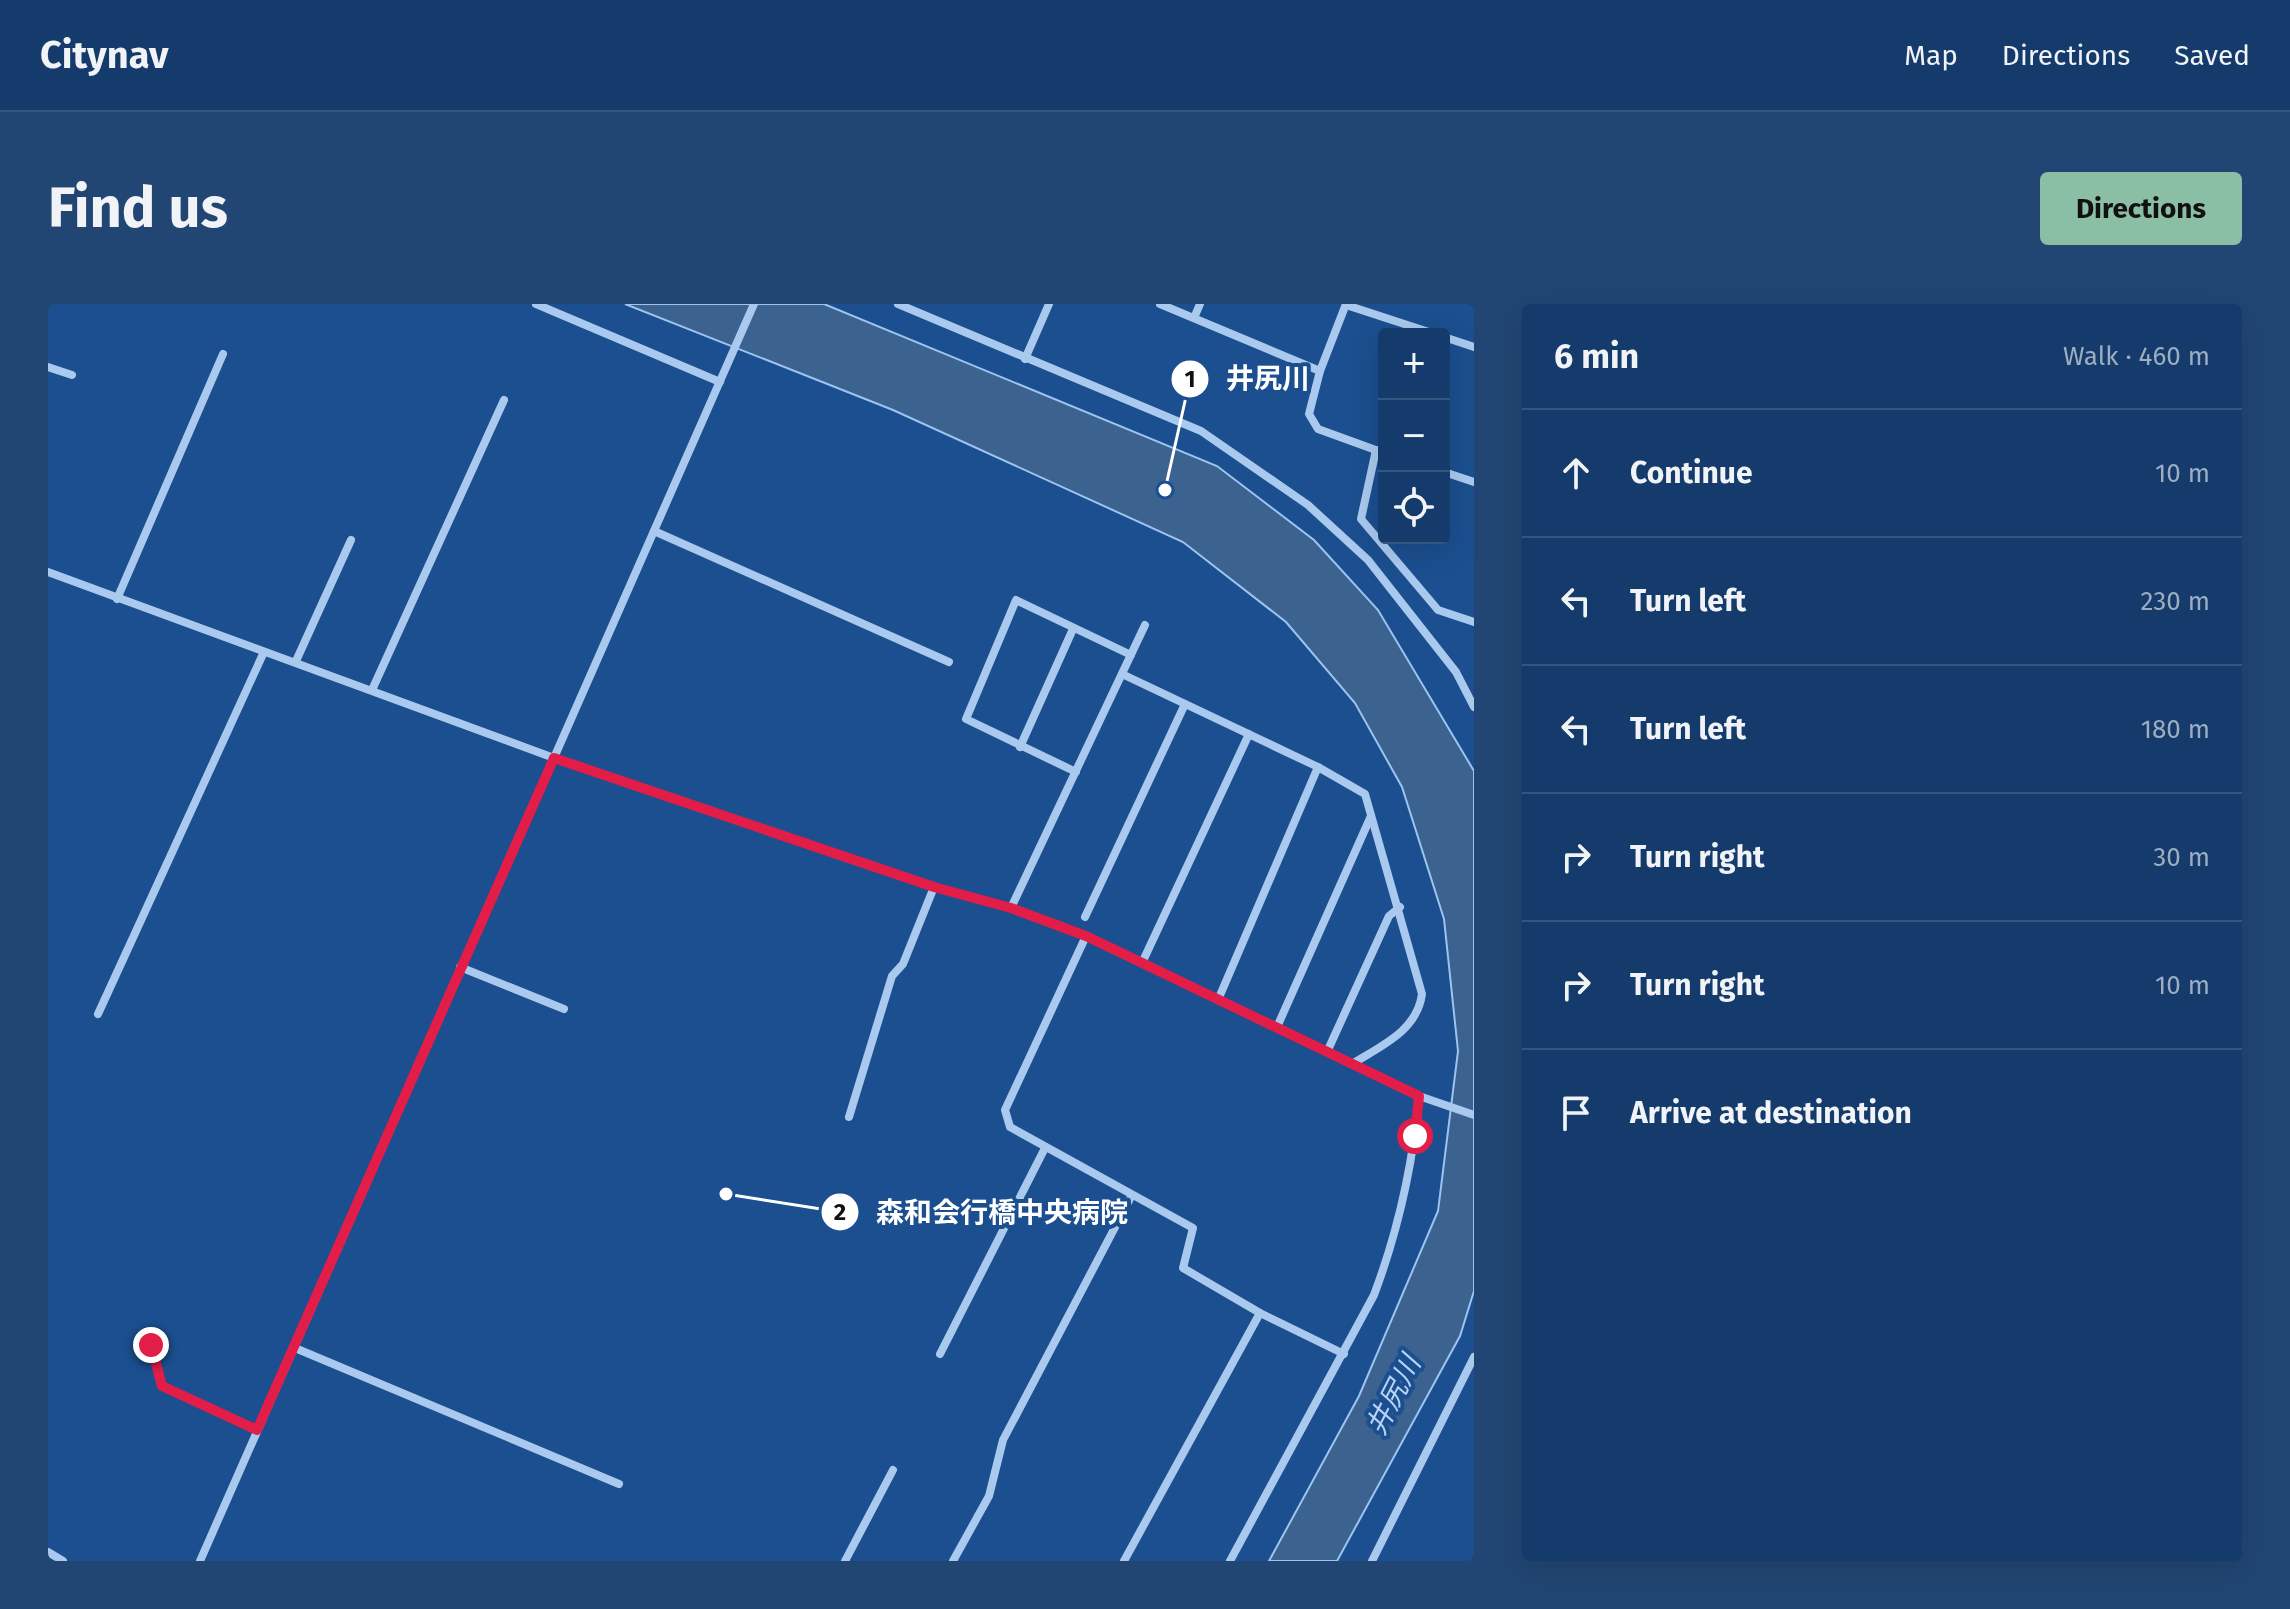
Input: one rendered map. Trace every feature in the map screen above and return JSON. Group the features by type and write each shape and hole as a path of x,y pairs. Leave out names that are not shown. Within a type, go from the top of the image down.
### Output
{"street":[{"path":"536,304 720,382"},
{"path":"200,1561 754,304"},
{"path":"898,304 1201,431 1308,505 1368,560 1456,672 1474,707"},
{"path":"1025,359 1049,304"},
{"path":"1160,304 1320,371"},
{"path":"1194,318 1200,304"},
{"path":"1378,451 1318,429 1309,414 1320,371 1346,304 1417,328"},
{"path":"1450,339 1474,347"},
{"path":"117,599 223,354"},
{"path":"48,367 72,375"},
{"path":"372,690 504,400"},
{"path":"1378,459 1361,519 1438,610 1474,622"},
{"path":"1450,474 1474,482"},
{"path":"654,531 949,662"},
{"path":"296,661 351,540"},
{"path":"48,572 224,635 263,654 296,661 554,758 934,887 1011,908 1086,936 1419,1096 1474,1115"},
{"path":"1076,772 966,719 1016,600 1131,655"},
{"path":"1011,908 1145,625"},
{"path":"1020,747 1073,629"},
{"path":"98,1014 263,654"},
{"path":"1122,674 1318,767 1365,794 1418,971 1421,1006 1411,1023 1397,1036 1352,1064"},
{"path":"1085,917 1185,704"},
{"path":"1142,963 1249,734"},
{"path":"1218,1000 1318,767"},
{"path":"1277,1027 1371,816"},
{"path":"849,1117 892,976 903,964 934,887"},
{"path":"1327,1052 1389,916 1400,907"},
{"path":"1086,936 1005,1110 1010,1127 1193,1228 1183,1268 1260,1313 1344,1354"},
{"path":"460,967 564,1009"},
{"path":"1230,1561 1344,1354 1391,1250 1415,1136 1419,1096"},
{"path":"940,1354 1045,1148"},
{"path":"953,1561 989,1496 1003,1440 1132,1195"},
{"path":"1124,1561 1260,1313"},
{"path":"295,1348 619,1484"},
{"path":"1372,1561 1474,1357"},
{"path":"845,1561 893,1470"},
{"path":"48,1552 63,1561"}],"lane":[{"path":"151,1345 162,1386 257,1430"}],"water":[{"path":"625,304 824,304 1217,466 1314,540 1378,610 1474,771 1474,1291 1460,1336 1337,1561 1269,1561 1359,1396 1438,1211 1458,1051 1444,919 1402,787 1355,703 1286,622 1183,542 893,410"}],"place":[{"name":"井尻川","path":"1165,490"},
{"name":"森和会行橋中央病院","path":"726,1194"}],"route":[{"path":"151,1345 158,1381 162,1386 257,1430 554,758 934,887 1011,908 1086,936 1419,1096 1415,1136"}]}
